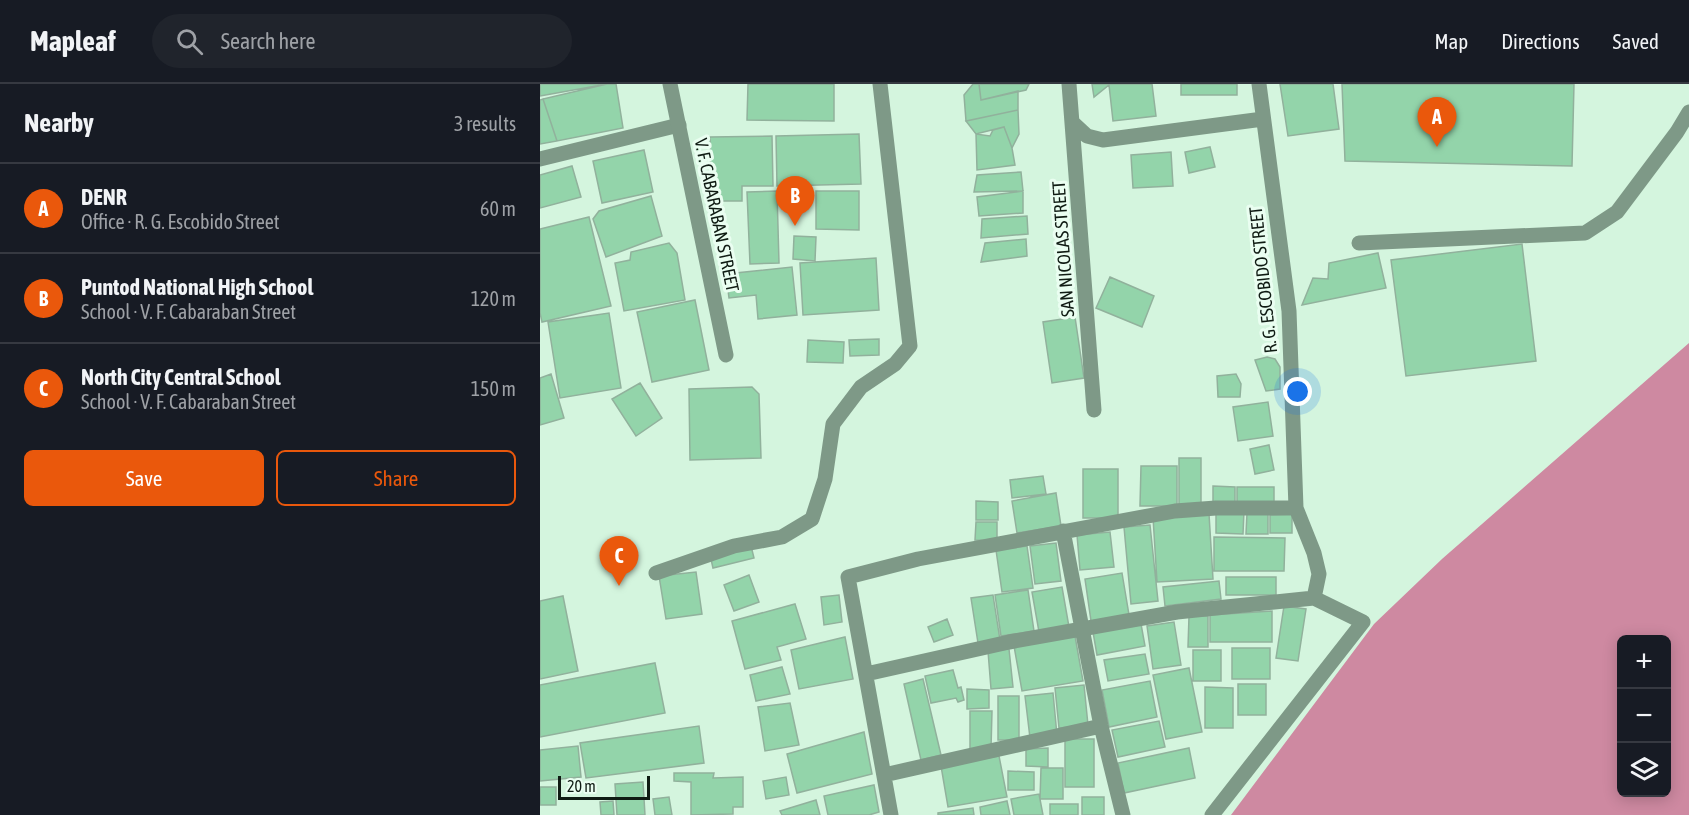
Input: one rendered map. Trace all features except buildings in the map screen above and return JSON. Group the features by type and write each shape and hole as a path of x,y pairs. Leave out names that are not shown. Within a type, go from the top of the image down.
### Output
{"street":[{"name":"V. F. CABARABAN STREET","path":"670,84 726,355"},
{"path":"656,573 734,546 782,537 812,519 825,479 833,424 861,387 895,364 910,346 880,84"},
{"name":"SAN NICOLAS STREET","path":"1069,84 1094,410"},
{"name":"R. G. ESCOBIDO STREET","path":"1260,84 1290,311 1296,508"},
{"path":"1359,243 1585,233 1617,212 1677,132 1689,112"},
{"path":"1073,123 1087,136 1103,140 1263,119"},
{"path":"540,159 679,125"},
{"path":"891,815 848,577 918,559 1195,509 1296,508 1314,553 1319,573 1314,598"},
{"path":"1064,531 1101,726 1123,815"},
{"path":"866,674 957,652 1177,612 1314,598 1363,622 1212,815"},
{"path":"884,775 1101,726"}],"shaded area":[{"path":"1689,343 1689,815 1231,815 1374,624 1442,559"}],"place":[{"name":"DENR","path":"1437,147"},
{"name":"Puntod National High School","path":"795,226"},
{"name":"North City Central School","path":"619,586"}]}
